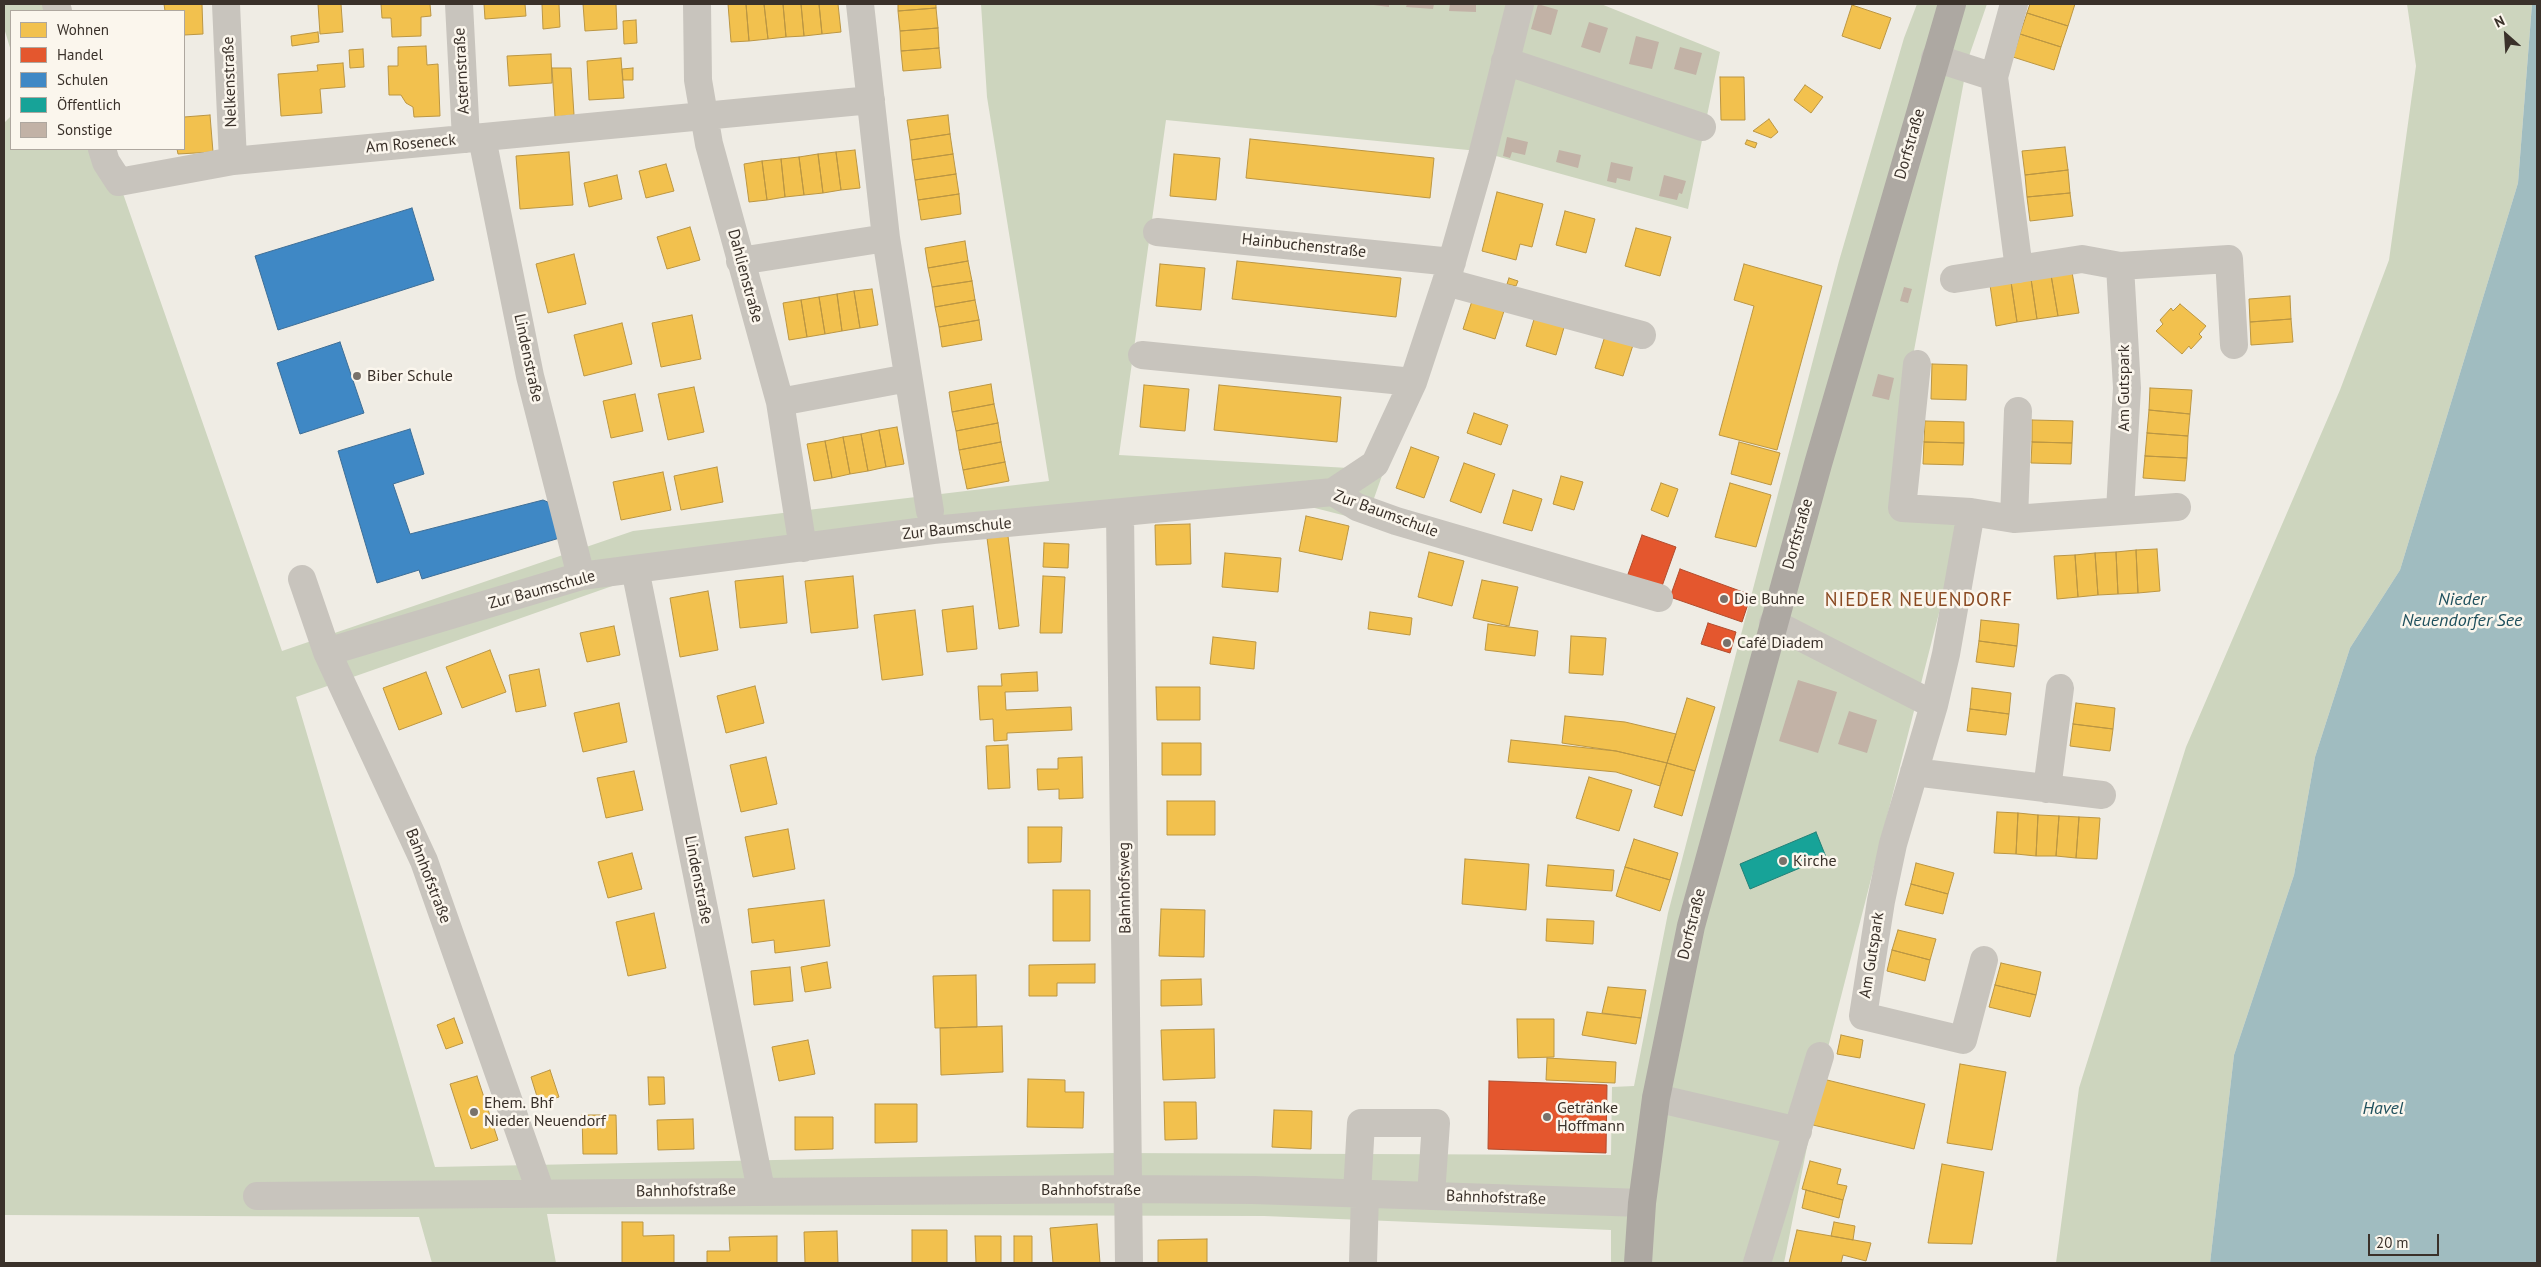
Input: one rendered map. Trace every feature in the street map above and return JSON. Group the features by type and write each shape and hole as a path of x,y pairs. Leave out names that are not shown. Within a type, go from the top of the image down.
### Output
{"main road":[{"name":"Dorfstraße","path":"1638,1263 1642,1203 1656,1098 1684,953 1773,623 1952,4"}],"street":[{"name":"Nelkenstraße","path":"226,4 233,161"},
{"name":"Asternstraße","path":"459,4 474,138"},
{"name":"Dahlienstraße","path":"697,4 698,80 709,144 780,402 803,548"},
{"path":"860,4 886,238 930,511"},
{"path":"1333,492 1375,464 1413,382 1449,272 1520,4"},
{"path":"2014,4 1994,77 2019,269"},
{"path":"1936,58 1994,77"},
{"path":"1506,61 1702,127"},
{"name":"Am Roseneck","path":"102,150 106,162 119,182 233,161 871,100"},
{"name":"Lindenstraße","path":"474,138 530,376 581,576"},
{"name":"Hainbuchenstraße","path":"1157,232 1449,272 1642,335"},
{"path":"740,260 886,238"},
{"path":"1954,279 2082,259 2120,266 2229,259 2234,344"},
{"name":"Am Gutspark","path":"2120,266 2127,388 2120,510"},
{"path":"1142,355 1413,382"},
{"path":"1916,364 1902,508 1971,512 2014,519 2178,507"},
{"path":"780,402 908,378"},
{"path":"2014,519 2018,411"},
{"name":"Zur Baumschule","path":"327,652 581,576 933,530 1120,514 1333,492 1357,507 1396,521 1659,598"},
{"name":"Am Gutspark","path":"1971,512 1946,654 1934,705 1893,844 1881,901 1863,1016 1963,1040 1984,960"},
{"name":"Bahnhofsweg","path":"1120,514 1129,1263"},
{"name":"Lindenstraße","path":"635,569 762,1190"},
{"path":"302,579 327,652"},
{"path":"1773,623 1934,705"},
{"name":"Bahnhofstraße","path":"327,652 424,861 540,1193"},
{"path":"2047,789 2060,688"},
{"path":"1914,772 2102,795"},
{"path":"1757,1263 1820,1056"},
{"path":"1656,1098 1798,1131"},
{"path":"1363,1263 1361,1123 1436,1123 1431,1195"},
{"name":"Bahnhofstraße","path":"257,1196 762,1190 1127,1189 1361,1193 1642,1203"}],"green space":[{"path":"4,4 56,4 58,10 10,10 10,48 4,28"},
{"path":"981,4 1601,4 1720,52 1688,209 1478,151 1166,120 1119,455 1384,470 1366,521 1303,505 655,571 296,697 435,1167 1116,1153 1611,1155 1612,1087 1634,1086 1668,913 1839,261 1904,38 1917,4 1987,4 1968,59 1913,356 1892,516 1963,519 1822,1071 1784,1263 1611,1263 1611,1230 1264,1216 547,1214 556,1263 432,1263 419,1217 4,1215 4,123 10,117 10,150 103,150 119,182 282,651 633,531 1049,481 987,97"},
{"path":"2407,4 2532,4 2518,183 2400,570 2350,648 2315,757 2294,875 2234,1055 2210,1263 2056,1263 2079,1088 2186,747 2340,390 2389,260 2416,66"}],"water":[{"name":"Havel","path":"2532,4 2537,4 2537,1263 2210,1263 2234,1055 2294,875 2315,757 2350,648 2400,570 2518,183"}],"building: Wohnen":[{"path":"164,4 202,4 203,34 185,35 185,10 165,10"},
{"path":"318,4 341,4 343,32 320,34"},
{"path":"381,4 430,4 431,16 421,17 421,36 392,37 391,18 382,18"},
{"path":"484,4 525,4 526,16 485,19"},
{"path":"542,4 559,4 560,27 543,29"},
{"path":"583,4 616,4 617,29 585,31"},
{"path":"728,4 746,4 749,41 731,42"},
{"path":"746,4 764,4 768,39 749,41"},
{"path":"764,4 783,4 786,37 768,39"},
{"path":"783,4 801,4 804,36 786,37"},
{"path":"801,4 819,4 822,34 804,36"},
{"path":"819,4 838,4 841,32 822,34"},
{"path":"898,4 936,4 936,8 898,11"},
{"path":"2030,4 2075,4 2068,26 2027,13"},
{"path":"1852,5 1891,18 1880,49 1842,36"},
{"path":"936,8 938,28 900,31 898,11"},
{"path":"2027,13 2068,26 2061,47 2020,34"},
{"path":"636,20 637,43 624,44 623,21"},
{"path":"938,28 939,48 901,51 900,31"},
{"path":"318,32 319,42 292,46 291,36"},
{"path":"2020,34 2061,47 2054,70 2013,57"},
{"path":"426,46 427,65 438,64 440,116 414,117 413,107 406,103 401,95 389,95 388,66 398,66 398,47"},
{"path":"939,48 941,68 903,71 901,51"},
{"path":"363,49 364,67 350,68 349,50"},
{"path":"551,54 552,83 509,86 507,56"},
{"path":"621,58 624,98 589,100 587,61"},
{"path":"343,63 345,87 320,89 322,113 281,116 278,74 318,71 317,65"},
{"path":"552,68 571,68 574,115 555,117"},
{"path":"633,68 633,80 623,80 622,69"},
{"path":"1720,77 1744,77 1745,120 1721,120"},
{"path":"1805,85 1823,97 1811,113 1794,100"},
{"path":"210,115 213,152 178,154 177,150 185,150 185,117"},
{"path":"948,115 950,134 910,140 907,120"},
{"path":"1769,119 1778,132 1771,138 1753,131"},
{"path":"950,134 953,154 912,160 910,140"},
{"path":"1250,139 1434,158 1430,198 1246,178"},
{"path":"1747,140 1757,143 1755,148 1745,144"},
{"path":"2065,147 2068,170 2025,175 2022,151"},
{"path":"855,150 860,188 841,190 836,152"},
{"path":"569,152 573,205 520,209 516,156"},
{"path":"836,152 841,190 823,193 818,154"},
{"path":"818,154 823,193 804,195 799,157"},
{"path":"953,154 956,174 915,180 912,160"},
{"path":"1174,154 1220,158 1216,200 1170,196"},
{"path":"799,157 804,195 785,197 781,159"},
{"path":"781,159 785,197 767,200 762,161"},
{"path":"762,161 767,200 749,202 744,164"},
{"path":"666,164 674,191 646,198 639,171"},
{"path":"2068,170 2070,193 2027,197 2025,175"},
{"path":"956,174 959,194 918,200 915,180"},
{"path":"617,175 622,199 589,207 584,183"},
{"path":"1497,192 1543,204 1532,247 1520,244 1516,260 1482,251"},
{"path":"2070,193 2073,216 2030,221 2027,197"},
{"path":"959,194 961,214 921,220 918,200"},
{"path":"1565,211 1595,219 1586,253 1556,245"},
{"path":"690,227 700,260 667,269 657,237"},
{"path":"1636,228 1671,237 1660,276 1625,266"},
{"path":"965,241 968,261 928,268 925,248"},
{"path":"574,254 586,304 548,313 536,264"},
{"path":"968,261 972,281 932,287 928,268"},
{"path":"1237,261 1401,278 1396,317 1232,299"},
{"path":"1160,264 1205,268 1201,310 1156,306"},
{"path":"1744,264 1822,286 1777,450 1719,435 1754,306 1734,300"},
{"path":"2072,272 2079,313 2058,316 2051,275"},
{"path":"2051,275 2058,316 2037,319 2031,279"},
{"path":"1509,278 1518,281 1516,286 1507,284"},
{"path":"2031,279 2037,319 2017,322 2011,282"},
{"path":"972,281 975,300 935,307 932,287"},
{"path":"2011,282 2017,322 1996,326 1990,285"},
{"path":"872,289 878,325 860,328 854,291"},
{"path":"854,291 860,328 842,331 837,294"},
{"path":"837,294 842,331 825,334 819,297"},
{"path":"2290,296 2291,319 2250,322 2249,299"},
{"path":"819,297 825,334 807,337 801,300"},
{"path":"801,300 807,337 789,340 783,303"},
{"path":"975,300 979,320 939,327 935,307"},
{"path":"1472,301 1504,311 1495,339 1463,329"},
{"path":"2180,304 2206,326 2199,334 2202,337 2191,349 2189,346 2182,354 2156,331 2163,324 2160,320 2171,308 2173,311"},
{"path":"692,315 701,359 661,367 652,323"},
{"path":"1535,316 1565,324 1556,355 1526,346"},
{"path":"2291,319 2293,342 2251,345 2250,322"},
{"path":"979,320 982,340 942,347 939,327"},
{"path":"622,323 632,364 584,376 574,335"},
{"path":"1605,336 1633,345 1623,376 1595,368"},
{"path":"1932,364 1967,365 1966,400 1931,399"},
{"path":"991,384 994,404 952,412 949,392"},
{"path":"1144,385 1189,389 1185,431 1140,427"},
{"path":"1219,385 1341,397 1337,442 1214,430"},
{"path":"694,387 704,432 668,440 658,394"},
{"path":"2150,388 2192,390 2190,414 2149,410"},
{"path":"635,394 643,431 611,438 603,401"},
{"path":"994,404 998,423 956,431 952,412"},
{"path":"2149,410 2190,414 2188,436 2147,433"},
{"path":"1474,413 1508,425 1501,445 1467,433"},
{"path":"2032,420 2073,421 2072,443 2032,442"},
{"path":"1925,421 1964,422 1964,443 1924,442"},
{"path":"998,423 1001,442 959,450 956,431"},
{"path":"897,427 904,464 886,467 879,430"},
{"path":"879,430 886,467 868,471 861,434"},
{"path":"2147,433 2188,436 2187,458 2145,456"},
{"path":"861,434 868,471 850,474 843,437"},
{"path":"843,437 850,474 832,478 825,441"},
{"path":"825,441 832,478 814,481 807,444"},
{"path":"1001,442 1005,462 963,470 959,450"},
{"path":"1739,442 1780,453 1771,485 1731,474"},
{"path":"1924,442 1964,443 1963,465 1923,464"},
{"path":"2032,442 2072,443 2071,464 2031,463"},
{"path":"1411,447 1439,457 1424,498 1396,488"},
{"path":"2145,456 2187,458 2185,481 2143,478"},
{"path":"1005,462 1009,481 967,489 963,470"},
{"path":"1464,463 1495,474 1481,513 1450,501"},
{"path":"717,467 723,502 681,510 674,476"},
{"path":"663,472 671,510 621,520 613,482"},
{"path":"1561,476 1583,482 1574,510 1553,504"},
{"path":"1661,483 1678,489 1668,517 1651,510"},
{"path":"1730,483 1771,495 1756,547 1715,537"},
{"path":"1513,490 1542,499 1532,531 1503,523"},
{"path":"1306,516 1349,526 1342,560 1299,551"},
{"path":"1190,524 1191,564 1156,565 1155,525"},
{"path":"1008,536 1019,626 999,629 987,538"},
{"path":"1044,543 1069,544 1068,568 1043,567"},
{"path":"2157,549 2160,591 2138,593 2136,550"},
{"path":"2136,550 2138,593 2118,594 2116,552"},
{"path":"1429,552 1464,561 1452,606 1418,597"},
{"path":"2116,552 2118,594 2098,595 2095,553"},
{"path":"1225,553 1281,558 1278,592 1222,587"},
{"path":"2095,553 2098,595 2078,597 2075,555"},
{"path":"2075,555 2078,597 2057,599 2054,556"},
{"path":"783,576 787,623 740,628 735,581"},
{"path":"853,576 858,628 811,633 805,581"},
{"path":"1043,576 1065,577 1062,633 1040,633"},
{"path":"1482,580 1518,587 1509,626 1473,618"},
{"path":"708,591 718,650 680,657 670,598"},
{"path":"973,606 977,649 947,652 942,610"},
{"path":"915,610 923,675 882,680 874,615"},
{"path":"1370,612 1412,618 1410,635 1368,629"},
{"path":"1981,620 2019,624 2017,646 1979,641"},
{"path":"1488,624 1538,631 1535,656 1485,650"},
{"path":"614,626 620,655 587,662 580,633"},
{"path":"1571,636 1606,638 1603,675 1569,673"},
{"path":"1213,637 1256,642 1254,669 1210,664"},
{"path":"1979,641 2017,646 2014,667 1976,662"},
{"path":"490,650 506,692 462,708 446,667"},
{"path":"539,669 546,706 516,712 509,675"},
{"path":"426,672 442,714 399,730 383,688"},
{"path":"1037,672 1038,691 1005,692 1006,710 1071,707 1072,730 1007,733 1007,740 994,741 993,719 980,720 978,686 1002,686 1001,674"},
{"path":"755,686 764,723 726,733 717,696"},
{"path":"1156,687 1200,687 1200,720 1157,720"},
{"path":"1972,688 2011,693 2009,714 1970,709"},
{"path":"1687,698 1715,707 1695,771 1667,763"},
{"path":"619,703 627,742 583,752 574,713"},
{"path":"2076,703 2115,708 2113,729 2073,724"},
{"path":"1970,709 2009,714 2006,735 1967,731"},
{"path":"1565,716 1625,722 1676,734 1667,763 1616,751 1562,743"},
{"path":"2073,724 2113,729 2110,751 2070,746"},
{"path":"1511,740 1616,751 1667,763 1660,786 1616,772 1508,762"},
{"path":"1162,743 1201,743 1201,775 1162,775"},
{"path":"1008,745 1010,788 988,789 986,746"},
{"path":"766,757 777,804 741,812 730,765"},
{"path":"1082,757 1083,798 1059,799 1059,789 1038,790 1037,769 1058,769 1058,758"},
{"path":"1667,763 1695,771 1682,816 1654,807"},
{"path":"634,771 643,810 606,818 597,778"},
{"path":"1589,777 1632,790 1619,831 1576,818"},
{"path":"1167,801 1215,801 1215,835 1167,835"},
{"path":"1997,812 2018,813 2016,854 1994,853"},
{"path":"2018,813 2038,815 2036,856 2016,854"},
{"path":"2038,815 2059,816 2056,856 2036,856"},
{"path":"2059,816 2079,817 2076,858 2056,856"},
{"path":"2079,817 2100,818 2097,859 2076,858"},
{"path":"1028,827 1062,827 1061,862 1028,863"},
{"path":"788,829 795,869 753,877 745,837"},
{"path":"1634,839 1678,853 1670,880 1625,867"},
{"path":"632,853 642,889 608,898 598,862"},
{"path":"1465,859 1529,864 1526,910 1462,904"},
{"path":"1916,863 1954,873 1948,894 1911,884"},
{"path":"1548,865 1614,870 1612,891 1546,886"},
{"path":"1625,867 1670,880 1660,911 1616,896"},
{"path":"1911,884 1948,894 1943,914 1905,905"},
{"path":"1053,890 1090,890 1090,941 1053,941"},
{"path":"824,900 830,946 775,953 774,940 752,943 748,909"},
{"path":"1161,909 1205,910 1204,957 1159,956"},
{"path":"654,913 666,968 628,976 616,922"},
{"path":"1547,919 1594,921 1593,944 1546,941"},
{"path":"1898,930 1936,939 1930,960 1892,950"},
{"path":"1892,950 1930,960 1925,981 1887,971"},
{"path":"827,962 831,988 805,992 801,967"},
{"path":"2001,963 2041,972 2036,995 1995,985"},
{"path":"1095,964 1095,983 1057,983 1057,996 1029,996 1029,965"},
{"path":"790,967 793,1001 754,1005 751,971"},
{"path":"976,975 977,1027 935,1028 933,976"},
{"path":"1201,979 1202,1005 1161,1006 1161,980"},
{"path":"1995,985 2036,995 2030,1017 1989,1007"},
{"path":"1608,987 1646,990 1641,1018 1602,1013"},
{"path":"1587,1012 1641,1018 1636,1044 1582,1035"},
{"path":"454,1018 463,1043 446,1049 437,1025"},
{"path":"1517,1019 1554,1019 1554,1057 1518,1058"},
{"path":"1002,1026 1003,1072 941,1075 940,1028"},
{"path":"1214,1029 1215,1078 1163,1080 1161,1030"},
{"path":"1841,1035 1863,1040 1860,1058 1837,1054"},
{"path":"808,1040 815,1074 779,1081 772,1047"},
{"path":"1547,1058 1616,1062 1615,1083 1546,1080"},
{"path":"1960,1064 2006,1072 1992,1150 1947,1143"},
{"path":"550,1070 559,1097 539,1103 531,1077"},
{"name":"Ehem. Bhf Nieder Neuendorf","path":"477,1076 498,1140 471,1149 450,1084"},
{"path":"648,1077 664,1077 665,1104 649,1105"},
{"path":"1028,1079 1065,1080 1065,1092 1084,1092 1083,1128 1027,1127"},
{"path":"1823,1079 1925,1104 1914,1149 1813,1125"},
{"path":"1164,1102 1196,1102 1197,1139 1165,1140"},
{"path":"875,1104 917,1104 917,1142 875,1143"},
{"path":"1274,1110 1312,1111 1311,1149 1272,1147"},
{"path":"582,1115 616,1115 617,1154 583,1154"},
{"path":"795,1117 833,1117 833,1149 795,1150"},
{"path":"693,1119 694,1149 658,1150 657,1120"},
{"path":"1810,1161 1841,1169 1837,1184 1847,1186 1843,1200 1802,1189"},
{"path":"1942,1164 1984,1172 1972,1244 1928,1243"},
{"path":"1806,1190 1843,1200 1839,1218 1802,1208"},
{"path":"622,1222 643,1222 643,1236 674,1235 674,1263 622,1263"},
{"path":"1834,1222 1855,1226 1853,1240 1831,1236"},
{"path":"1097,1224 1100,1263 1053,1263 1050,1228"},
{"path":"912,1230 947,1230 947,1263 912,1263"},
{"path":"1797,1230 1871,1243 1866,1261 1843,1255 1841,1263 1789,1263"},
{"path":"837,1231 838,1263 805,1263 804,1232"},
{"path":"777,1236 777,1263 707,1263 707,1251 730,1251 729,1237"},
{"path":"975,1236 1001,1236 1001,1263 976,1263"},
{"path":"1014,1236 1032,1236 1032,1263 1014,1263"},
{"path":"1207,1239 1207,1263 1158,1263 1158,1240"}],"building: Handel":[{"path":"1642,535 1676,547 1661,589 1627,577"},
{"path":"1680,569 1751,595 1742,622 1670,597"},
{"path":"1708,623 1736,632 1730,653 1701,644"},
{"name":"Getränke Hoffmann","path":"1489,1081 1607,1085 1606,1153 1488,1149"}],"building: Schulen":[{"path":"412,208 434,280 278,330 255,256"},
{"path":"340,342 364,413 300,434 277,363"},
{"path":"410,429 424,474 393,484 410,534 543,500 550,503 563,537 422,579 419,570 377,583 338,451"}],"building: Öffentlich":[{"name":"Kirche","path":"1816,832 1826,857 1750,889 1740,864"}],"building: Sonstige":[{"path":"1366,4 1389,4 1389,7"},
{"path":"1407,4 1434,4 1433,9 1406,7"},
{"path":"1450,4 1476,4 1476,12 1449,11"},
{"path":"1538,4 1558,10 1551,35 1531,29"},
{"path":"1589,22 1608,28 1600,53 1581,47"},
{"path":"1636,36 1659,42 1652,69 1629,64"},
{"path":"1680,47 1702,53 1696,75 1674,69"},
{"path":"1507,137 1528,142 1525,155 1512,152 1510,158 1503,156"},
{"path":"1559,150 1581,155 1578,168 1556,162"},
{"path":"1611,162 1633,167 1630,181 1617,178 1616,183 1607,181"},
{"path":"1664,175 1686,181 1682,194 1679,193 1677,200 1659,196"},
{"path":"1904,287 1912,289 1908,303 1900,301"},
{"path":"1878,374 1894,378 1889,400 1872,396"},
{"path":"1798,680 1837,692 1818,753 1779,741"},
{"path":"1849,711 1877,720 1867,753 1838,744"}],"place":[{"name":"Biber Schule","path":"357,376"},
{"name":"Die Buhne","path":"1724,599"},
{"name":"Café Diadem","path":"1727,643"},
{"name":"Kirche","path":"1783,861"},
{"name":"Ehem. Bhf Nieder Neuendorf","path":"474,1112"},
{"name":"Getränke Hoffmann","path":"1547,1117"}],"district":[{"name":"NIEDER NEUENDORF","path":"1919,601"}],"water label":[{"name":"Nieder Neuendorfer See","path":"2462,610"}]}
